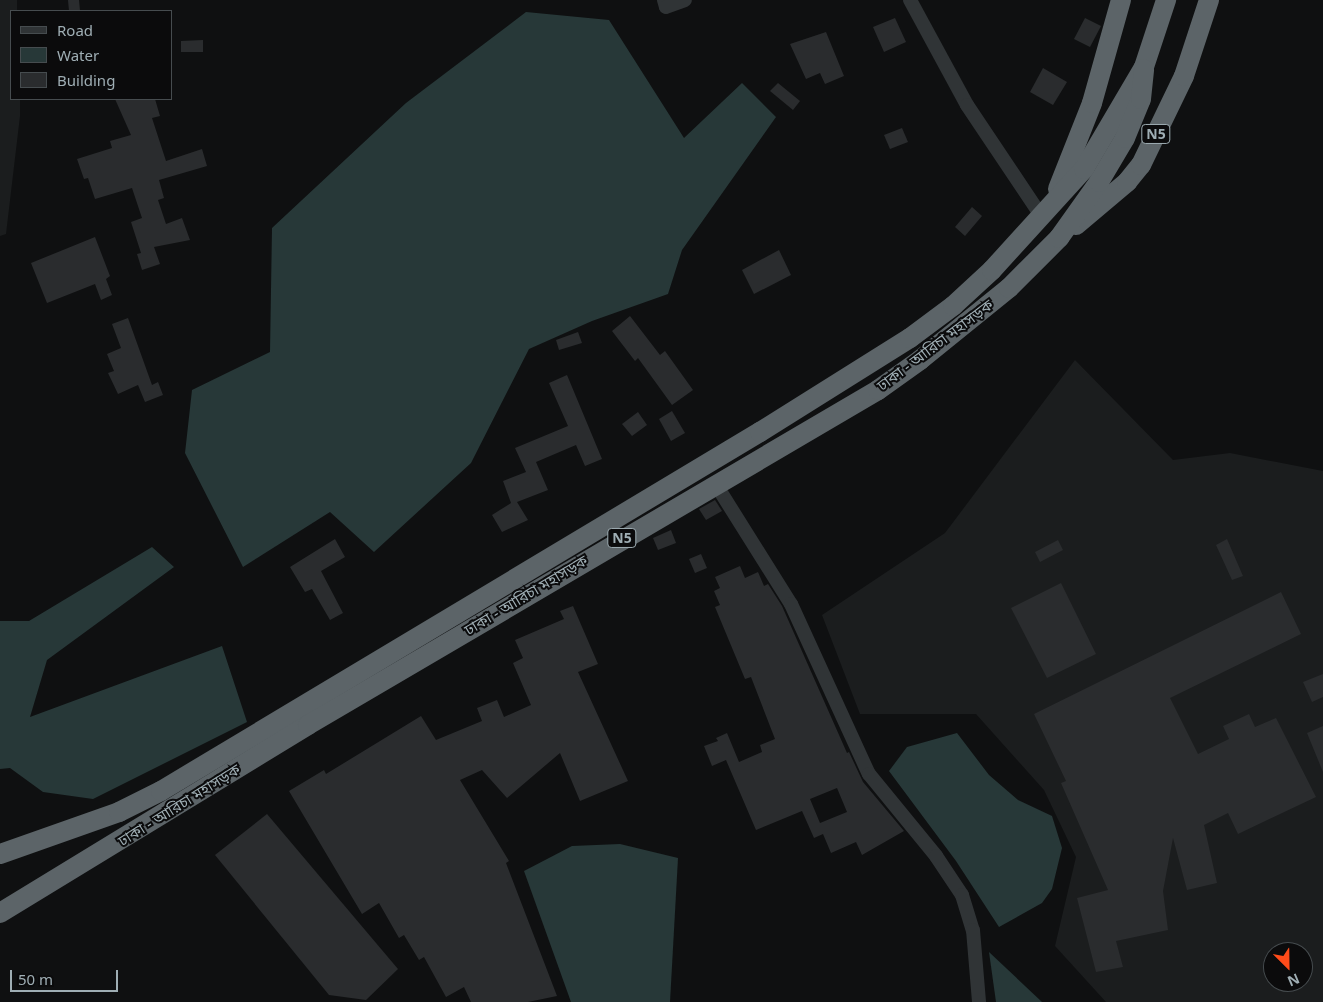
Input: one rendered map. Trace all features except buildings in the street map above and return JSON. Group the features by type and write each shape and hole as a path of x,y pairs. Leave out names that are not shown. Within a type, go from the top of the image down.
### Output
{"highway":[{"path":"1045,209 1075,151 1092,103 1121,0"},
{"name":"N5","path":"0,854 119,812 160,791 839,383 910,338 954,306 992,270 1045,209 1084,169 1144,67 1166,0"},
{"name":"ঢাকা - আরিচা মহাসড়ক","path":"4,910 308,724 715,483 878,390 920,360 1009,288 1059,238 1100,206 1141,165 1184,76 1209,0"},
{"name":"ঢাকা - আরিচা মহাসড়ক","path":"1059,238 1099,182 1125,138 1141,99 1144,67"},
{"path":"0,869 38,840"}],"street":[{"path":"664,0 666,7 685,0"},
{"path":"910,0 968,105 1045,209"},
{"path":"715,483 791,604 870,774 936,856 962,895 973,930 979,1002"}],"shaded area":[{"path":"0,0 17,0 17,10 10,10 10,100 20,100 20,116 6,234 0,236"},
{"path":"1075,360 1173,460 1230,453 1323,471 1323,1002 1106,1002 1055,946 1076,857 1044,790 976,714 860,714 822,615 945,533"}],"water":[{"path":"526,12 609,20 684,138 742,83 776,117 682,250 668,294 592,321 529,349 471,463 374,552 330,512 243,567 185,453 192,390 270,352 272,228 406,103"},
{"path":"152,547 174,567 47,660 30,717 222,646 247,722 93,799 43,792 10,768 0,769 0,621 29,621"},
{"path":"957,733 989,775 1018,800 1052,816 1062,848 1052,889 1042,903 999,927 956,861 889,771 907,747"},
{"path":"620,844 678,858 670,1002 571,1002 524,871 572,846"},
{"path":"989,952 1042,1002 996,1002"}]}
